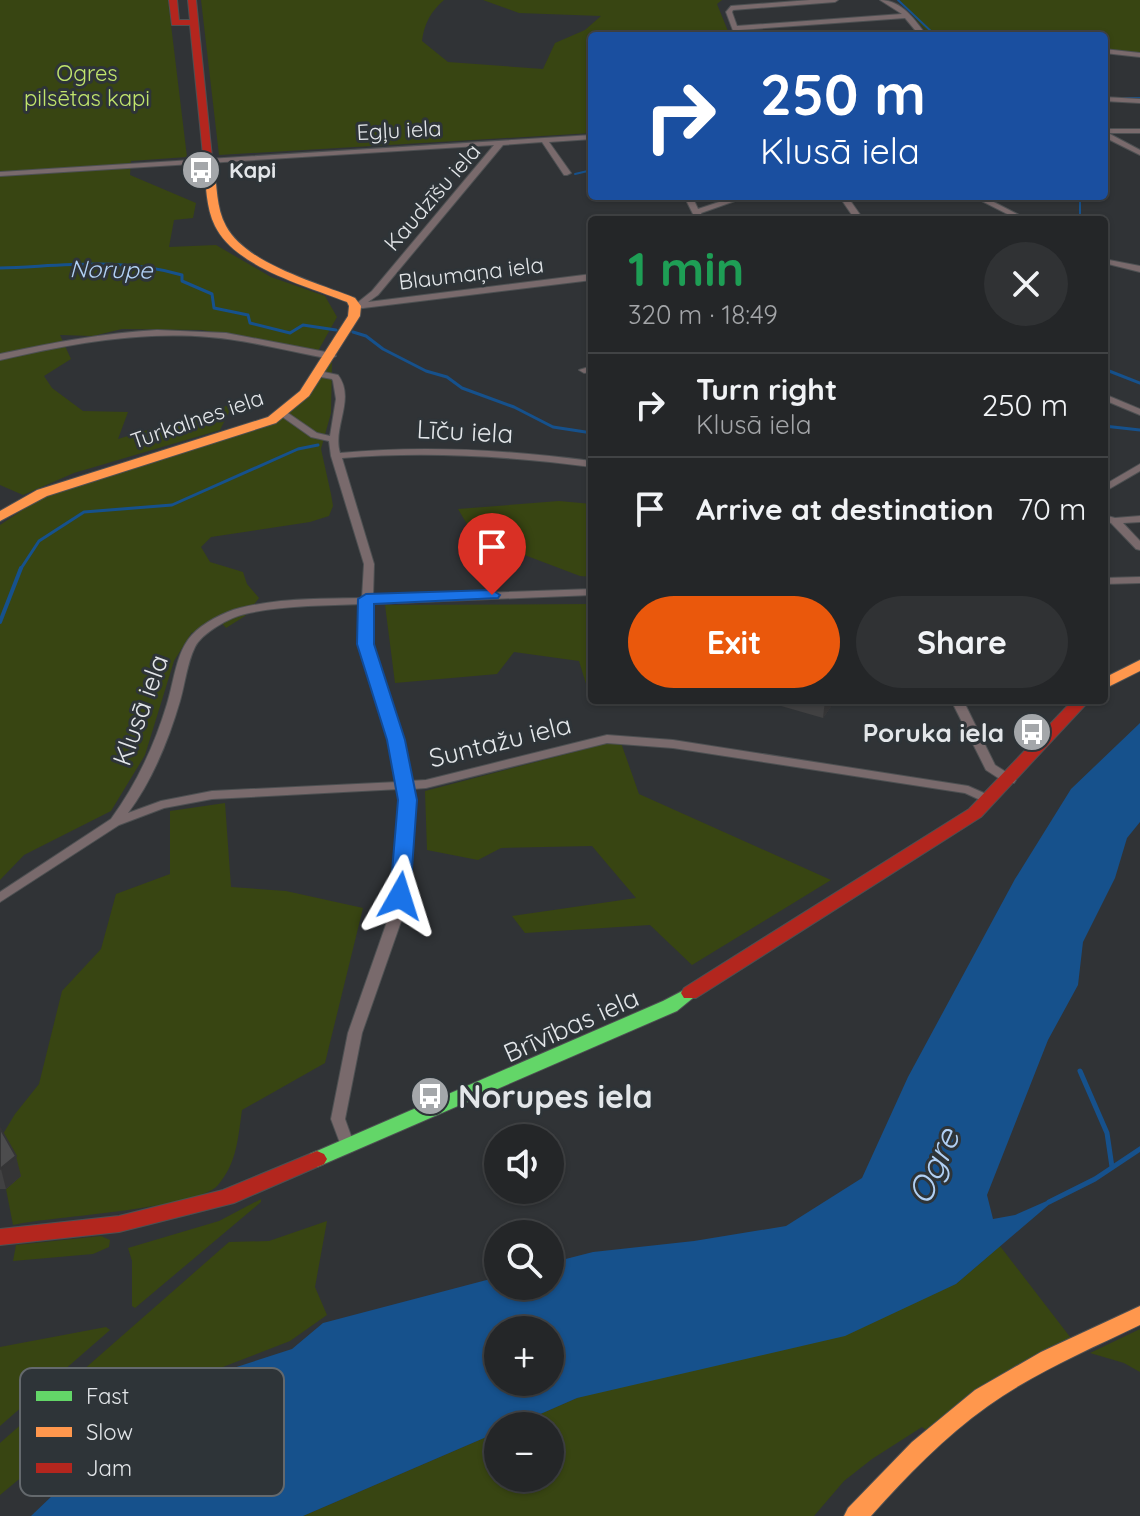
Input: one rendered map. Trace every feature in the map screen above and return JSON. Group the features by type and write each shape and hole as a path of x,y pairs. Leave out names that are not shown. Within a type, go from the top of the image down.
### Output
{"main road":[{"path":"173,0 175,23 194,22"},
{"path":"192,0 208,160 219,222 228,239 254,259 343,295 355,306"},
{"name":"Turkalnes iela","path":"0,517 42,493 242,432 282,413 305,393 319,374 354,316 355,306"},
{"path":"1108,682 1140,665"},
{"name":"Brīvības iela","path":"0,1237 119,1224 166,1215 254,1187 670,1006 975,813 1010,780 1077,704"},
{"path":"856,1516 933,1436 981,1398 1140,1315"}],"street":[{"path":"736,32 731,8 835,0"},
{"path":"883,0 895,5 921,32"},
{"path":"734,28 907,16"},
{"path":"1108,51 1140,55"},
{"path":"1108,99 1140,101"},
{"path":"1108,132 1140,131"},
{"path":"1108,134 1140,153"},
{"name":"Egļu iela","path":"0,174 588,137"},
{"path":"544,140 567,173"},
{"name":"Kaudzīšu iela","path":"355,306 375,293 501,142"},
{"path":"698,216 736,200"},
{"path":"846,200 857,216"},
{"path":"984,200 1017,216"},
{"path":"1108,262 1140,269"},
{"name":"Blaumaņa iela","path":"355,306 588,277"},
{"path":"0,357 102,334 133,332 211,334 277,344 302,354 331,356"},
{"path":"319,374 335,377 338,381 340,407 332,439 369,564 365,644 396,740 408,800 403,879 397,913 355,1033 338,1119 348,1147"},
{"path":"1108,399 1140,412"},
{"path":"282,413 314,435 332,439"},
{"name":"Līču iela","path":"336,456 412,450 540,457 588,463"},
{"path":"1108,487 1140,467"},
{"path":"1109,519 1140,519"},
{"path":"1109,519 1140,547"},
{"path":"1108,581 1140,580"},
{"name":"Klusā iela","path":"0,898 115,822 129,803 155,753 173,705 188,649 196,637 223,618 249,609 366,599 588,592"},
{"path":"959,704 990,767 1010,780"},
{"name":"Suntažu iela","path":"115,822 161,805 223,794 405,787 444,781 607,739 673,744 968,790 989,800"}],"green space":[{"name":"Ogres pilsētas kapi","path":"0,0 168,0 187,157 131,161 130,175 196,203 193,218 174,220 169,247 216,245 271,277 325,296 337,317 318,351 202,330 122,329 93,336 60,335 71,359 44,376 52,388 83,411 128,412 118,439 233,404 220,430 74,473 23,495 0,485"},
{"path":"201,0 444,0 429,18 422,41 448,62 543,69 555,43 585,30 601,16 519,13 483,0 722,0 717,4 728,32 588,32 588,133 219,155"},
{"path":"900,0 1140,0 1140,53 1108,49 1108,32 927,32"},
{"path":"332,361 331,413 321,449 333,506 329,516 310,522 211,537 201,547 210,562 243,572 247,584 259,598 245,616 226,628 219,620 196,637 192,632 174,661 145,755 111,811 24,855 0,880 0,525 39,499 84,480 265,425 306,397"},
{"path":"559,501 588,504 588,577 474,536 458,509"},
{"path":"588,604 588,687 579,661 514,652 497,674 395,683 385,605"},
{"path":"620,740 639,794 831,880 692,965 650,925 525,933 512,916 636,898 592,846 501,848 478,860 427,850 425,791"},
{"path":"225,803 231,887 286,891 363,908 325,1063 242,1110 236,1150 229,1168 218,1185 205,1193 155,1206 13,1225 6,1189 21,1176 0,1139 39,1084 62,991 101,949 116,894 170,874 170,811"},
{"path":"261,1199 135,1308 132,1306 132,1261 128,1248 219,1221"},
{"path":"327,1221 315,1287 327,1315 290,1341 220,1368 85,1368 229,1242 269,1241"},
{"path":"101,1236 110,1240 109,1247 93,1254 13,1261 16,1245"},
{"path":"1000,1246 1077,1346 933,1436 922,1427 872,1459 844,1481 814,1516 303,1516 484,1438 484,1492 564,1492 564,1412 545,1412 577,1398 956,1284"},
{"path":"106,1327 110,1330 66,1368 20,1368 20,1409 0,1426 0,1347"},
{"path":"1140,1329 1140,1372 1124,1363 1090,1353"},
{"path":"20,1425 20,1478 0,1495 0,1443"}],"water":[{"name":"Ogre","path":"1140,723 1140,822 1127,838 1115,878 1083,942 1078,985 1048,1040 987,1195 993,1219 1015,1215 1049,1200 1052,1202 956,1284 845,1336 577,1398 545,1412 484,1412 484,1438 303,1516 31,1516 52,1496 284,1496 284,1368 233,1368 292,1349 323,1323 484,1281 484,1300 564,1300 564,1259 593,1252 694,1241 786,1226 862,1178 908,1077 1015,879 1071,789"}],"building":[{"path":"0,1128 16,1156 0,1169"}],"waterway":[{"path":"898,0 932,32"},
{"path":"1118,98 1140,98"},
{"path":"575,174 588,171"},
{"path":"1080,200 1080,216"},
{"name":"Norupe","path":"0,268 114,264 159,269 182,275 182,281 212,294 214,308 248,315 250,323 290,333 303,325 336,330"},
{"name":"Norupe","path":"353,332 366,336 383,349 426,371 447,377 462,388 514,407 553,427 588,432"},
{"path":"1108,371 1140,383"},
{"name":"Norupe","path":"1108,426 1140,430"},
{"path":"21,569 39,541 84,512 172,505 298,449 318,445"},
{"path":"0,622 21,569"},
{"path":"1080,1071 1107,1133 1112,1167"},
{"path":"1049,1202 1095,1179 1140,1149"}],"traffic: fast":[{"path":"317,1159 670,1006 690,993"}],"traffic: slow":[{"path":"0,517 42,493 272,420 305,393 354,316 355,306 351,300 282,273 235,244 224,232 217,217 209,165"},
{"path":"1108,682 1140,665"},
{"path":"856,1516 920,1449 982,1397 1048,1359 1140,1315"}],"traffic: jam":[{"path":"173,0 175,23 194,22"},
{"path":"192,0 209,165"},
{"path":"690,993 975,813 1078,704"},
{"path":"0,1237 119,1224 227,1197 317,1159"}],"place":[{"name":"Kapi","path":"201,170"},
{"name":"Poruka iela","path":"1032,732"},
{"name":"Norupes iela","path":"430,1096"}],"route":[{"path":"400,896 408,800 396,740 365,644 366,599 492,595"}]}
